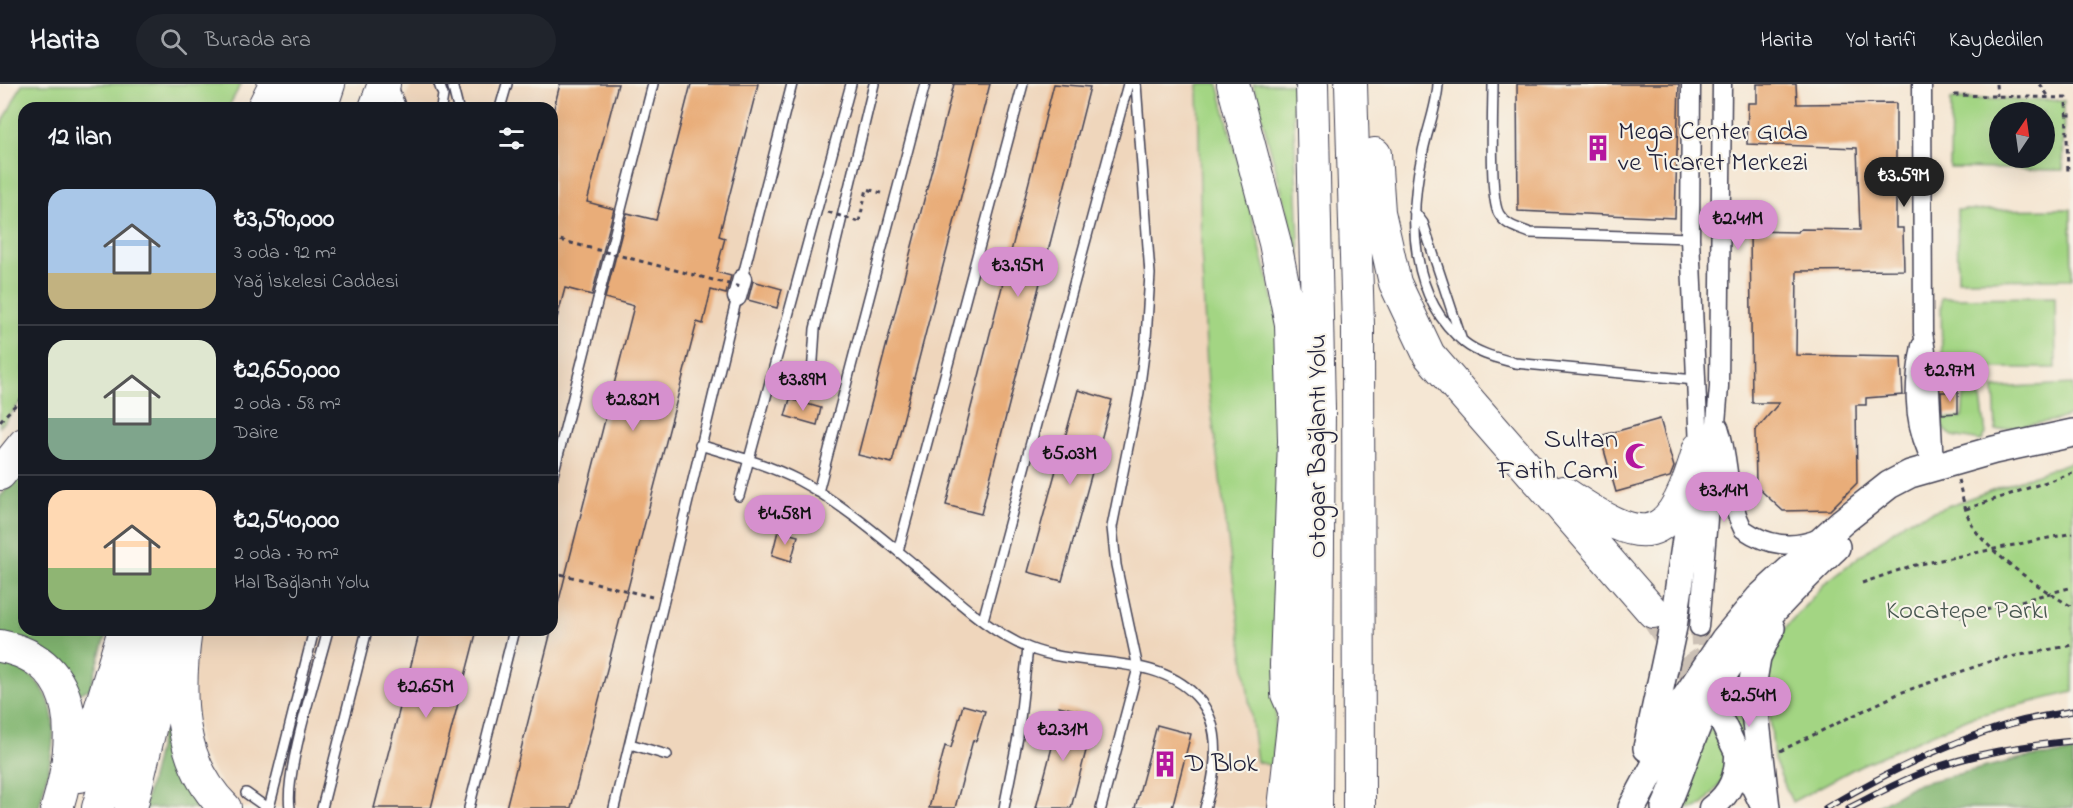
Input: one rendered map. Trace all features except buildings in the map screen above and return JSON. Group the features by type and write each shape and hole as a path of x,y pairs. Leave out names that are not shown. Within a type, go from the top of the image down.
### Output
{"highway":[{"path":"266,102 275,84"},
{"path":"296,102 302,84"},
{"path":"323,102 329,84"},
{"path":"357,102 364,84"},
{"path":"1233,84 1275,243 1291,324 1294,441 1286,665 1287,694 1294,712"},
{"name":"Otogar Bağlantı Yolu","path":"1312,84 1319,409 1316,808"},
{"name":"Otogar Bağlantı Yolu","path":"1338,808 1340,84"},
{"path":"1351,84 1359,361 1359,808"},
{"path":"1371,84 1379,212 1395,283 1429,355 1470,404 1518,454 1653,612"},
{"path":"1284,808 1294,712 1308,452 1319,409"},
{"path":"0,445 18,426"},
{"path":"1518,454 1559,489 1599,516 1618,526 1644,530 1657,527 1675,512 1687,491 1699,448"},
{"path":"0,474 18,452"},
{"path":"71,808 122,636"},
{"path":"98,808 147,636"},
{"path":"131,808 157,693 173,636"},
{"path":"186,636 181,690 185,732 194,763 203,782 236,801"},
{"path":"0,646 11,648 48,670 62,687 67,701 71,737 57,808"}],"main road":[{"path":"1631,808 1655,765 1674,715 1701,671 1759,598 1826,536 1889,485 1943,463 2073,433"},
{"path":"1631,808 1652,730 1672,627 1699,448"},
{"path":"1665,808 1713,691 1748,642 1857,528 1943,463"},
{"path":"1711,808 1719,802 1748,756 1752,687 1757,657 1782,605"},
{"path":"1723,724 1748,756 1765,808"}],"street":[{"path":"1691,84 1690,238 1699,448"},
{"path":"1699,627 1719,387 1722,84"},
{"path":"1922,84 1923,332 1943,463"},
{"path":"1716,417 1725,444 1729,492 1743,529 1757,539 1786,545 1804,544 1826,536"}],"lane":[{"path":"389,100 393,84"},
{"path":"439,84 441,102"},
{"path":"452,84 456,102"},
{"path":"502,102 507,84"},
{"path":"558,455 652,84"},
{"path":"614,808 700,446 792,84"},
{"path":"739,496 851,84"},
{"path":"811,392 815,329 874,84"},
{"path":"818,492 925,84"},
{"path":"898,551 1023,84"},
{"path":"983,620 1128,84"},
{"path":"1101,808 1138,668 1119,581 1112,527 1139,392 1150,274 1136,84"},
{"path":"1437,84 1421,157 1413,228 1418,260 1438,317 1462,340 1488,356 1515,363 1695,380"},
{"path":"1493,84 1495,195 1497,212 1508,225 1530,233 1690,238"},
{"path":"1414,211 1423,223 1462,340"},
{"path":"700,446 748,459 818,492 898,551 983,620 1028,648 1059,657 1138,668 1170,677 1188,687 1199,698 1208,715 1216,750 1212,783 1205,808"},
{"path":"236,801 268,808 312,636"},
{"path":"290,808 288,796 292,772 326,636"},
{"path":"322,808 365,636"},
{"path":"469,808 512,636"},
{"path":"1004,808 1015,756 1028,648"},
{"path":"630,744 667,754"}],"path":[{"path":"1996,84 1997,96"},
{"path":"2040,84 2050,98"},
{"path":"1954,94 2066,99 2068,175"},
{"path":"2067,115 2073,115"},
{"path":"828,212 859,222 867,189 896,197"},
{"path":"558,240 740,288"},
{"path":"0,421 18,402"},
{"path":"1943,463 1970,522 1995,549 2047,594 2073,607"},
{"path":"1966,509 2073,473"},
{"path":"1863,583 1911,566 2073,533"},
{"path":"558,573 664,599"},
{"path":"1960,617 2073,586"},
{"path":"1748,756 1838,725 1900,693 1994,660 2073,645"}],"shaded area":[{"path":"412,84 1198,84 1201,250 1208,386 1257,762 1273,766 1269,808 241,808 234,803 200,751 194,683 197,636 558,636 558,102 404,102"}],"green space":[{"path":"22,84 241,84 231,102 18,102 18,405 0,427 0,128"},
{"path":"1198,84 1218,84 1280,325 1276,711 1273,766 1257,762 1208,386 1201,250"},
{"path":"1253,84 1292,84 1300,260"},
{"path":"1951,99 2064,100 2063,170 1950,168"},
{"path":"2071,209 2072,279 1958,280 1957,210"},
{"path":"2055,297 2056,368 1942,368 1941,298"},
{"path":"2073,384 2073,414 2057,420 1996,430 1994,388"},
{"path":"1964,396 1981,397 1986,434 1981,441 1953,436 1943,429 1941,418 1962,418"},
{"name":"Kocatepe Parkı","path":"2073,461 2073,692 1971,717 1859,766 1792,802 1774,760 1766,674 1783,631 1825,583 1906,521"},
{"path":"18,475 18,636 106,636 90,689 75,695 0,634 0,497"},
{"path":"0,659 28,674 41,687 49,702 53,719 53,736 48,773 39,808 0,808"},
{"path":"1741,660 1750,746 1704,804 1695,808 1674,808"},
{"path":"163,728 170,731 211,808 144,808"},
{"path":"2073,753 2073,808 1875,808 1914,785 2023,758"}],"tunnel":[{"path":"1657,617 1703,686"},
{"path":"1699,627 1702,675"}],"railway":[{"path":"1826,808 1893,771 1962,740 2033,718 2073,711"},
{"path":"1849,808 1942,765 2016,748 2073,741"}],"place":[{"name":"Mega Center Gıda ve Ticaret Merkezi","path":"1598,148"},
{"name":"Sultan Fatih Cami","path":"1638,456"},
{"name":"D Blok","path":"1165,764"}]}
